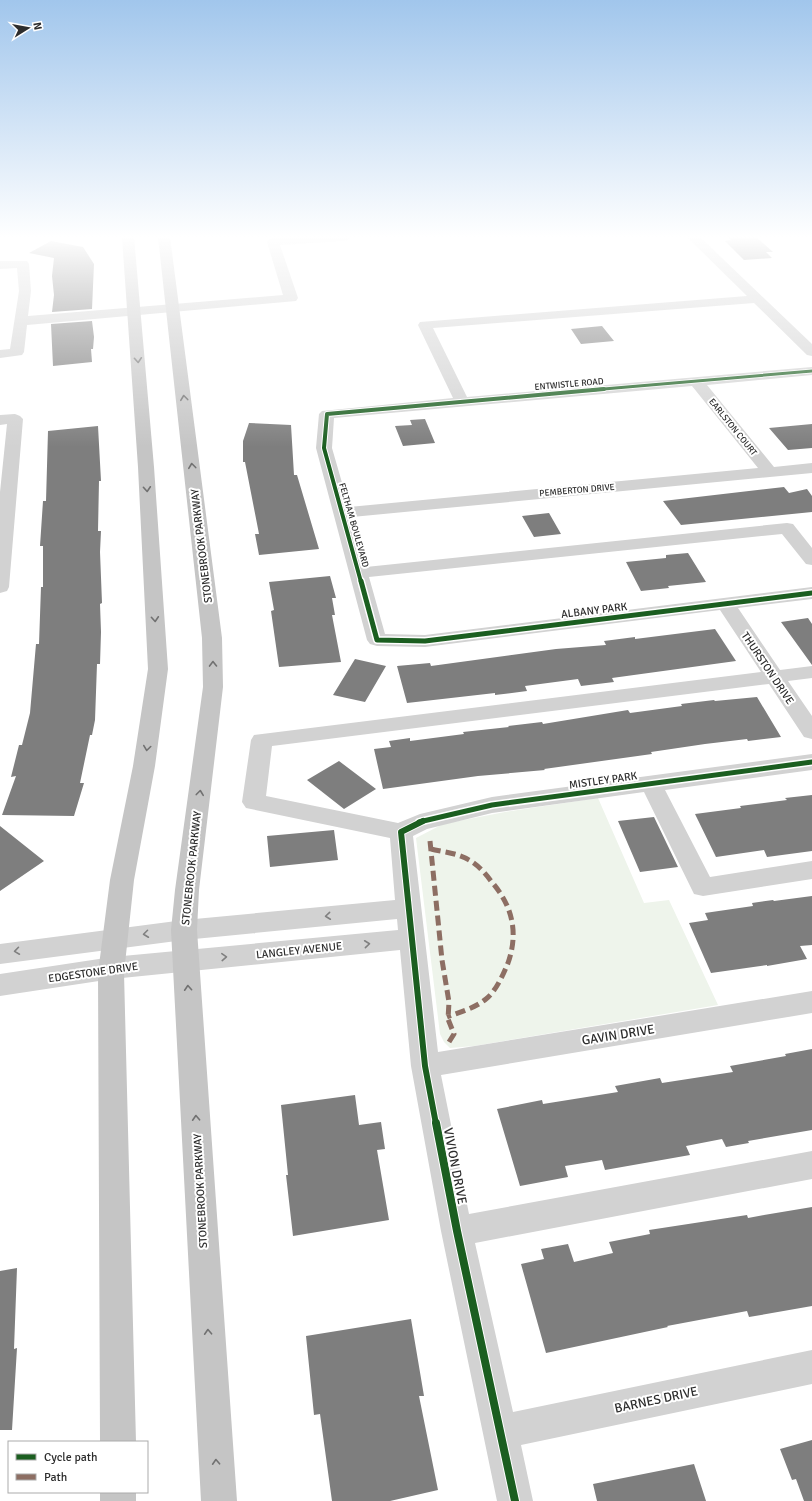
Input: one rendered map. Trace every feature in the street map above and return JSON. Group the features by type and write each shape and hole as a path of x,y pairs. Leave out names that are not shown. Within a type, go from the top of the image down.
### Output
{"main road":[{"path":"118,1441 112,968 122,880 144,766 158,669 134,307"},
{"name":"STONEBROOK PARKWAY","path":"173,307 212,638 214,687 187,890 185,945 218,1501"}],"street":[{"path":"2,354 17,352 23,307"},
{"path":"22,321 134,312 166,307"},
{"path":"462,402 425,326 658,307"},
{"path":"765,307 812,352"},
{"name":"ENTWISTLE ROAD","path":"327,414 812,371"},
{"name":"EARLSTON COURT","path":"696,381 770,472"},
{"name":"FELTHAM BOULEVARD","path":"327,414 324,448 377,640"},
{"path":"0,587 8,420"},
{"name":"PEMBERTON DRIVE","path":"342,513 812,468"},
{"path":"359,573 787,528 812,560"},
{"name":"ALBANY PARK","path":"377,640 425,641 812,593"},
{"name":"THURSTON DRIVE","path":"724,603 812,732"},
{"path":"401,832 254,802 262,740 812,672"},
{"name":"MISTLEY PARK","path":"401,832 420,822 492,806 812,762"},
{"path":"651,784 703,887 812,870"},
{"name":"VIVION DRIVE","path":"401,832 425,1066 457,1231 515,1501"},
{"path":"0,954 115,938 185,945 409,908"},
{"name":"LANGLEY AVENUE","path":"185,945 412,939"},
{"name":"EDGESTONE DRIVE","path":"0,985 112,968 185,945"},
{"name":"GAVIN DRIVE","path":"425,1066 812,1002"},
{"path":"457,1231 812,1165"},
{"name":"BARNES DRIVE","path":"500,1432 812,1367"}],"shaded area":[{"path":"598,798 644,903 669,900 718,1005 474,1046 450,1048 444,1042 440,1034 416,838 443,824 505,812"}],"building":[{"path":"53,307 92,307 92,309 52,312"},
{"path":"92,321 94,337 93,349 91,349 92,362 53,366 51,324"},
{"path":"602,326 614,341 581,344 571,329"},
{"path":"425,419 435,443 403,446 395,426 412,425 410,420"},
{"path":"249,423 291,425 294,475 297,475 319,549 259,555 255,534 259,534 245,462 243,462 243,441"},
{"path":"812,424 812,448 788,450 769,428"},
{"path":"98,426 101,481 99,481 98,531 101,531 100,552 102,603 100,604 100,664 97,664 95,720 92,735 90,735 80,783 84,783 74,816 2,815 16,776 11,777 19,745 22,745 30,713 36,644 39,644 41,587 43,587 43,546 40,546 43,501 46,501 48,431"},
{"path":"784,487 789,493 807,489 812,496 812,512 681,525 663,501"},
{"path":"549,513 561,534 534,537 522,516"},
{"path":"688,553 706,582 668,586 669,588 641,591 626,562 666,558 666,555"},
{"path":"330,576 336,598 332,598 335,615 332,615 341,662 279,667 271,611 274,610 269,582"},
{"path":"808,618 812,624 812,665 781,622"},
{"path":"715,629 736,661 612,678 614,682 581,686 578,679 525,686 527,691 407,703 397,666 430,663 431,666 556,649 606,645 604,641 635,637 635,639"},
{"path":"355,659 386,666 365,702 333,695"},
{"path":"757,697 781,737 705,744 651,752 652,754 544,769 545,770 478,776 383,789 374,749 391,747 389,741 410,738 410,741 464,734 463,732 509,727 508,726 542,722 543,724 628,710 630,713 682,706 681,704"},
{"path":"339,761 376,789 344,809 307,780"},
{"path":"812,795 812,851 767,857 764,850 716,857 695,814 741,808 740,806"},
{"path":"654,817 678,867 640,872 618,821"},
{"path":"0,826 44,861 0,891"},
{"path":"334,830 338,860 270,867 267,836"},
{"path":"812,896 812,945 800,946 807,959 711,973 689,923 708,920 705,913 753,906 752,903"},
{"path":"812,1049 812,1130 748,1141 749,1143 726,1147 722,1139 686,1146 690,1155 605,1170 602,1160 565,1166 568,1177 520,1186 497,1109 542,1100 543,1104 618,1092 615,1086 660,1078 662,1083 733,1072 730,1066 786,1056 785,1054"},
{"path":"355,1095 359,1125 381,1122 385,1149 377,1150 389,1220 293,1236 286,1175 288,1175 281,1105"},
{"path":"812,1207 812,1306 749,1317 747,1311 667,1326 668,1327 546,1353 521,1264 544,1259 541,1249 568,1244 574,1262 613,1253 609,1242 650,1234 649,1230 747,1215 748,1218"},
{"path":"17,1268 14,1349 17,1348 12,1430 0,1430 0,1271"},
{"path":"411,1319 424,1396 419,1396 438,1490 390,1501 332,1501 320,1414 314,1415 306,1336"},
{"path":"812,1440 812,1501 804,1501 796,1479 792,1480 780,1449"},
{"path":"694,1464 706,1501 597,1501 593,1484"}],"marked path":[{"path":"430,841 442,960 449,1002 448,1019 454,1034 449,1042"},
{"path":"431,849 465,858 483,871 504,898 509,908 514,930 511,953 507,965 492,993 486,999 473,1006 447,1017"}],"cycle path":[{"path":"812,371 327,414 324,448 377,640 425,641 812,593"},
{"path":"515,1501 457,1231 425,1066 401,832 420,822 492,805 812,762"}]}
